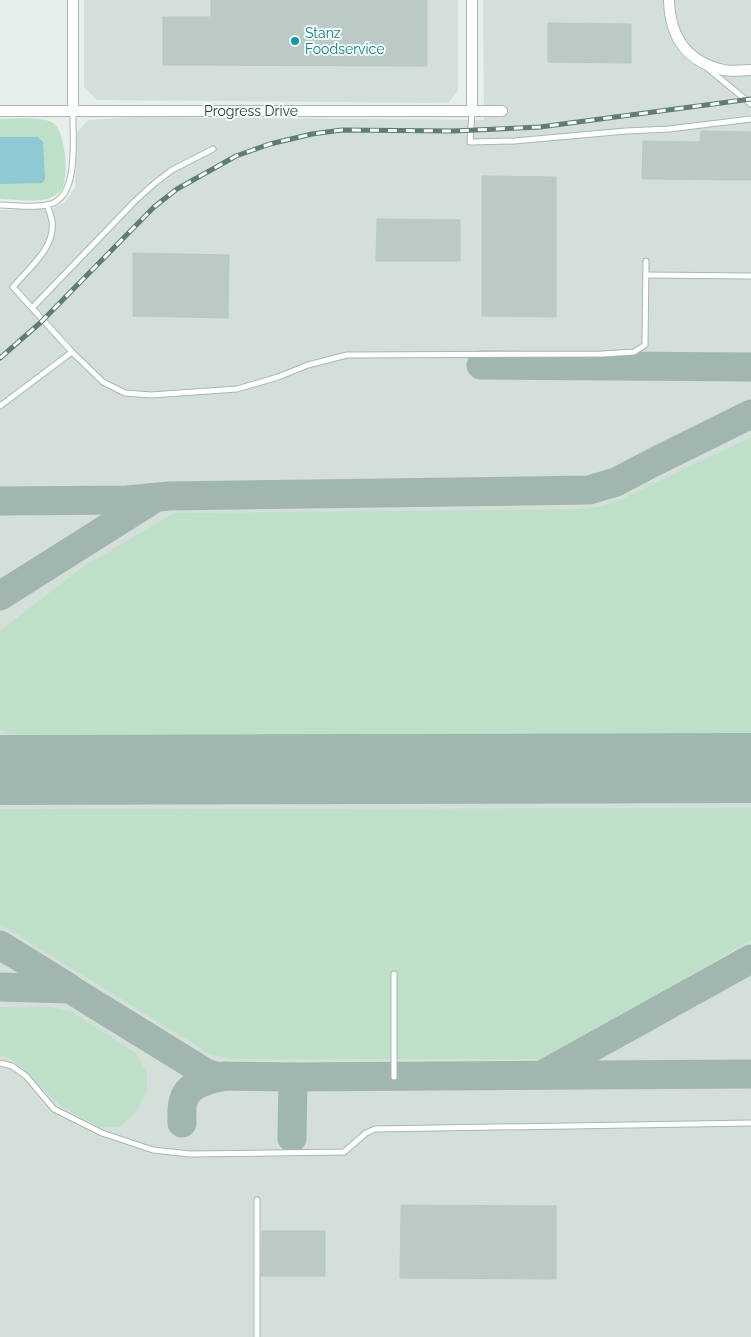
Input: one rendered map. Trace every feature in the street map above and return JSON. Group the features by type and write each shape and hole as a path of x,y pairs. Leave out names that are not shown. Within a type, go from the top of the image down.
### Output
{"street":[{"path":"73,0 73,111"},
{"path":"472,0 472,111"},
{"path":"670,0 672,28 677,40 686,51 708,65 725,70 751,70"},
{"name":"Progress Drive","path":"0,110 502,111"}],"lane":[{"path":"694,57 751,104"},
{"path":"0,205 47,205 57,201 64,195 69,185 72,168 73,111"},
{"path":"472,111 470,142 514,141 669,129 751,120"},
{"path":"33,307 136,200 155,183 172,170 213,149"},
{"path":"47,205 52,221 51,238 48,246 13,287 72,352 103,382 125,393 151,395 237,389 278,377 308,365 347,355 592,354 634,352 646,345 646,261"},
{"path":"646,275 751,276"},
{"path":"0,406 72,352"},
{"path":"394,974 394,1077"},
{"path":"0,1063 12,1066 26,1076 54,1109 102,1133 153,1150 190,1154 344,1152 366,1133 375,1129 751,1123"},
{"path":"257,1200 257,1337"}],"shaded area":[{"path":"84,0 458,0 458,91 448,103 97,100 84,87"},
{"path":"483,0 751,0 751,1337 0,1337 0,210 52,209 65,202 75,187 77,132 88,120 135,117 484,120"}],"green space":[{"path":"0,119 42,119 53,123 57,128 61,135 66,165 64,183 58,193 50,198 39,200 0,199"},
{"path":"751,437 751,734 6,734 0,729 1,630 84,566 174,513 576,509 598,507 620,500"},
{"path":"751,808 751,940 548,1059 230,1059 210,1054 0,924 0,809"},
{"path":"0,1007 51,1007 72,1012 136,1053 147,1074 147,1090 136,1112 119,1127 99,1127 64,1108 10,1058 0,1055"}],"water":[{"path":"0,137 38,137 43,142 45,179 42,183 0,184"}],"building":[{"name":"Stanz Foodservice","path":"211,0 427,0 427,66 163,65 163,17 211,17"},
{"path":"548,23 631,24 631,63 548,62"},
{"path":"701,131 751,132 751,180 642,179 643,141 700,142"},
{"path":"482,176 556,177 556,317 482,316"},
{"path":"377,219 460,220 460,261 376,261"},
{"path":"133,253 229,255 228,318 133,316"},
{"path":"401,1205 556,1206 556,1279 400,1278"},
{"path":"262,1231 325,1231 325,1276 261,1276"}],"taxiway":[{"path":"481,365 751,367"},
{"path":"0,501 127,500 169,496 589,490 616,482 751,414"},
{"path":"0,596 152,500"},
{"path":"0,945 68,987"},
{"path":"542,1075 751,959"},
{"path":"0,987 70,989 206,1073 215,1076 751,1074"},
{"path":"182,1123 183,1101 191,1089 195,1085 225,1076"},
{"path":"292,1138 293,1077"}],"runway":[{"path":"0,770 751,768"}],"railway":[{"path":"0,358 40,323 154,207 177,189 236,156 270,144 312,134 342,130 453,131 540,127 751,99"}],"place":[{"name":"Stanz Foodservice","path":"295,41"}]}
